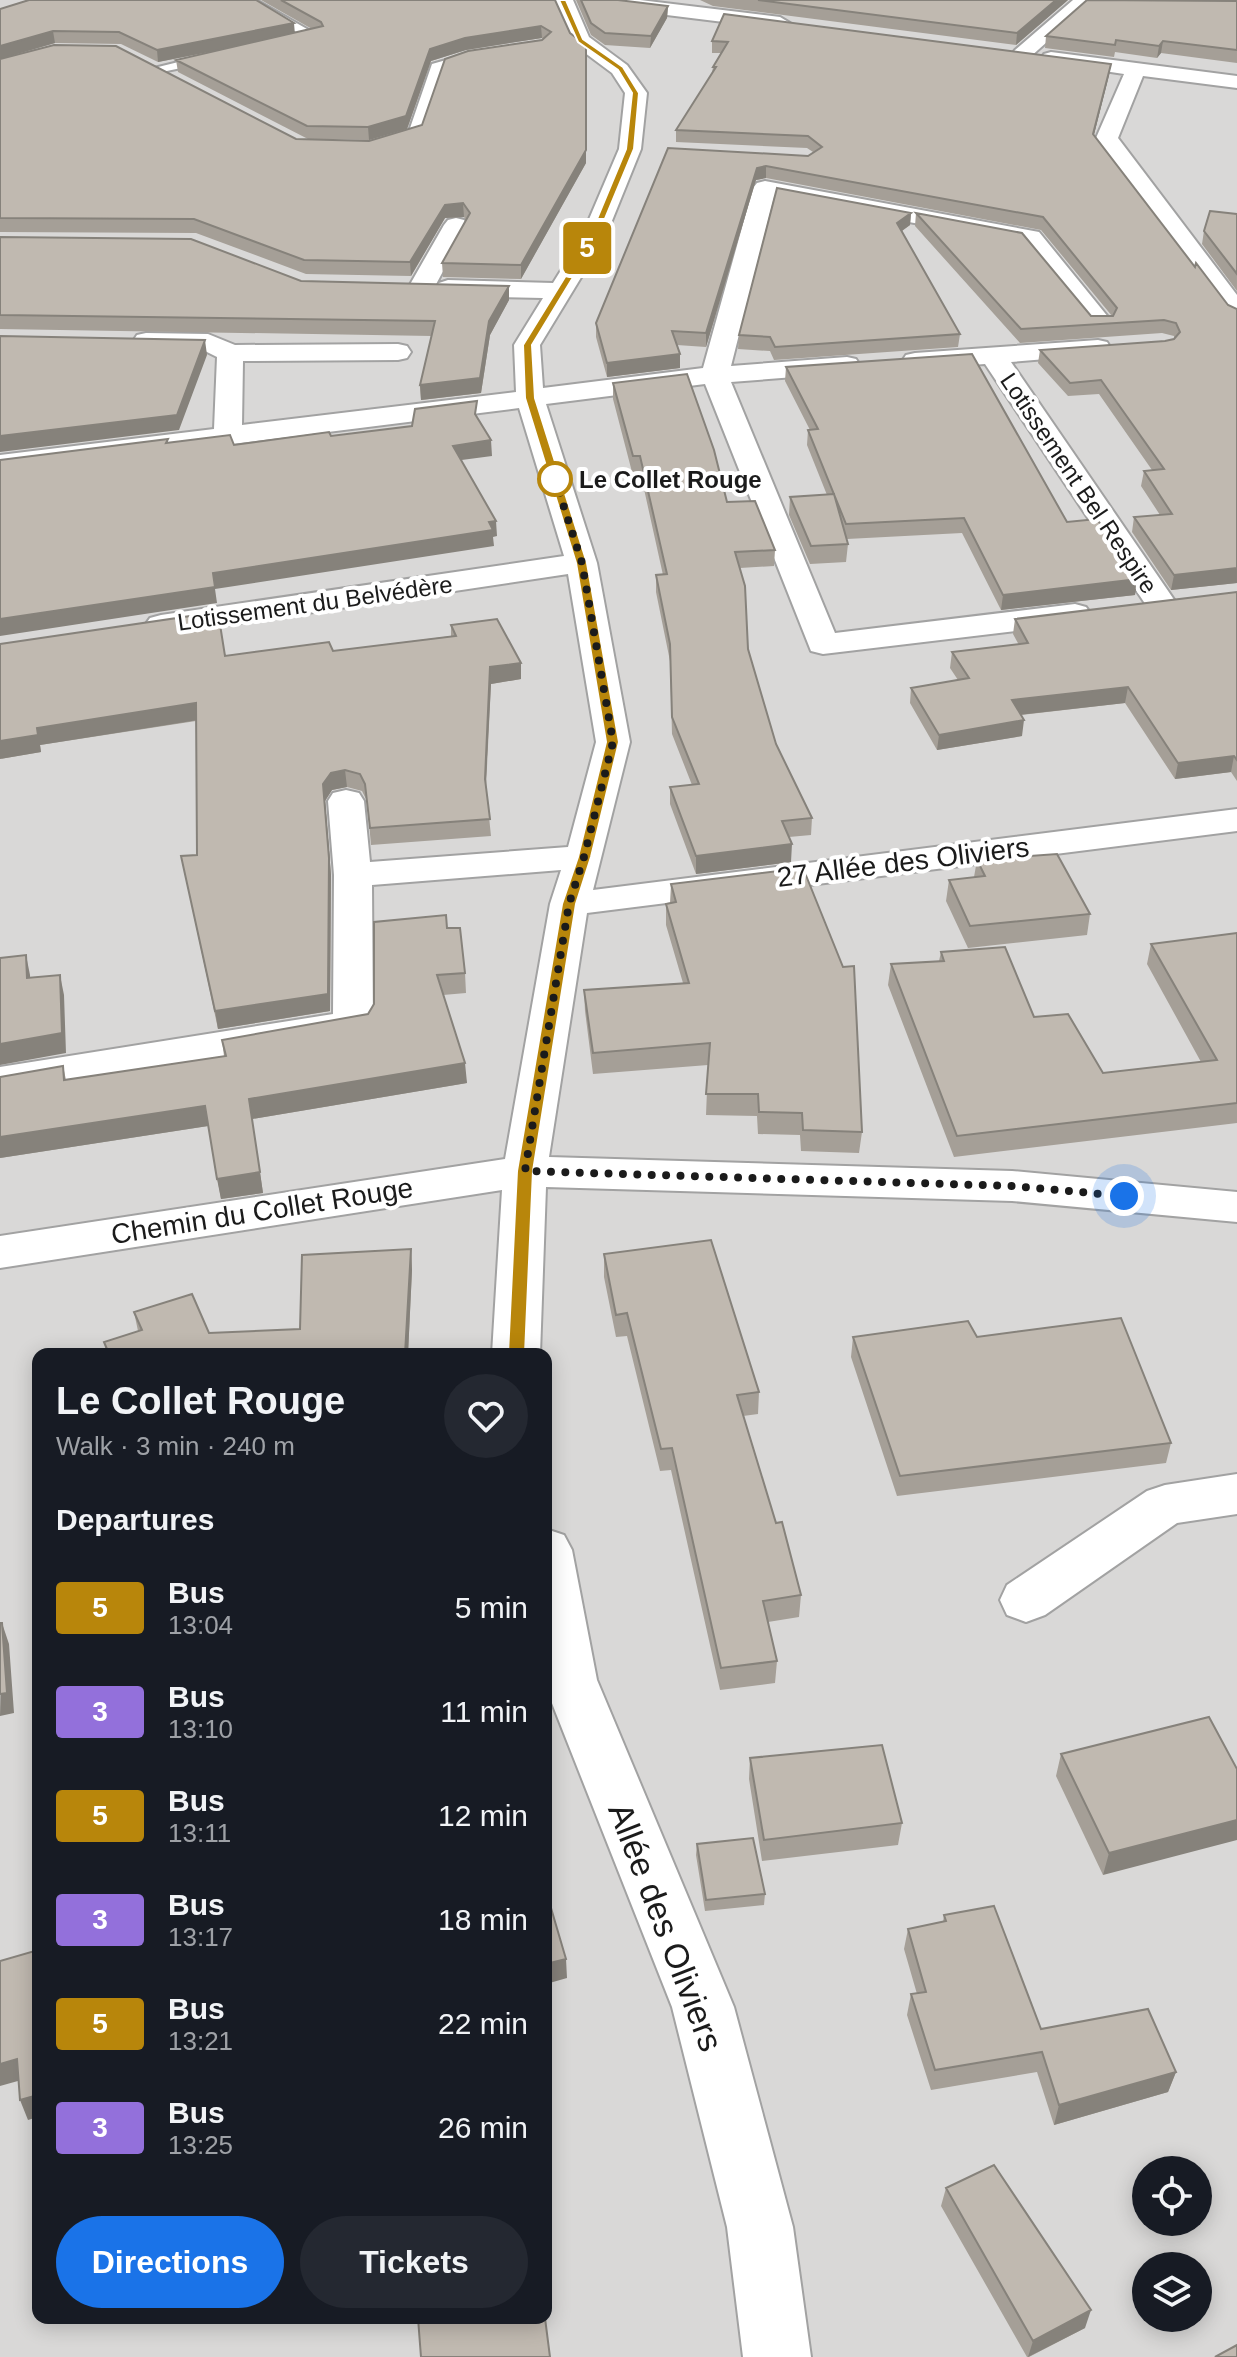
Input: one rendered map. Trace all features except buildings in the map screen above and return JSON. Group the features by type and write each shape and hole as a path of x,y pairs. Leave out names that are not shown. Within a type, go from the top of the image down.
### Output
{"street":[{"path":"516,1348 525,1171 577,881 613,742 582,563 530,398 527,345 645,149 636,93 620,69 568,42 563,0"},
{"path":"596,0 801,26"},
{"path":"1084,0 1014,53 1237,82"},
{"path":"1136,69 1107,138 1237,312"},
{"path":"715,375 765,188 1030,237 1100,323"},
{"path":"421,288 456,225"},
{"path":"391,287 558,291"},
{"path":"119,341 208,342 230,353 398,352"},
{"path":"993,355 1116,347"},
{"path":"228,434 230,353"},
{"name":"Lotissement Bel Respire","path":"0,464 715,375 993,355 1146,606 823,644 715,375"},
{"name":"Lotissement du Belvédère","path":"125,630 582,563"},
{"path":"0,1081 353,1024 353,875 346,801"},
{"path":"353,875 577,881 1237,801"},
{"name":"27 Allée des Oliviers","path":"577,881 1237,820"},
{"name":"Chemin du Collet Rouge","path":"0,1252 525,1171 1012,1186 1237,1207"},
{"path":"1026,1600 1165,1505 1237,1494"},
{"name":"Allée des Oliviers","path":"552,1582 570,1680 703,2007 760,2227 777,2357"}],"lane":[{"path":"247,0 315,37 272,46"},
{"path":"370,147 415,134 437,67 496,52"},
{"path":"184,83 151,66 229,54"}],"shaded area":[{"path":"0,0 1237,0 1237,2357 0,2357"}],"bus line":[{"name":"5","path":"516,1348 525,1171 569,904 613,742 582,563 530,398 527,345 593,238 630,149 636,93 620,69 580,40 563,0"}],"place":[{"name":"Le Collet Rouge","path":"555,479"}],"route":[{"path":"555,479 582,563 613,742 569,904 525,1171 1012,1186 1124,1196"}]}
